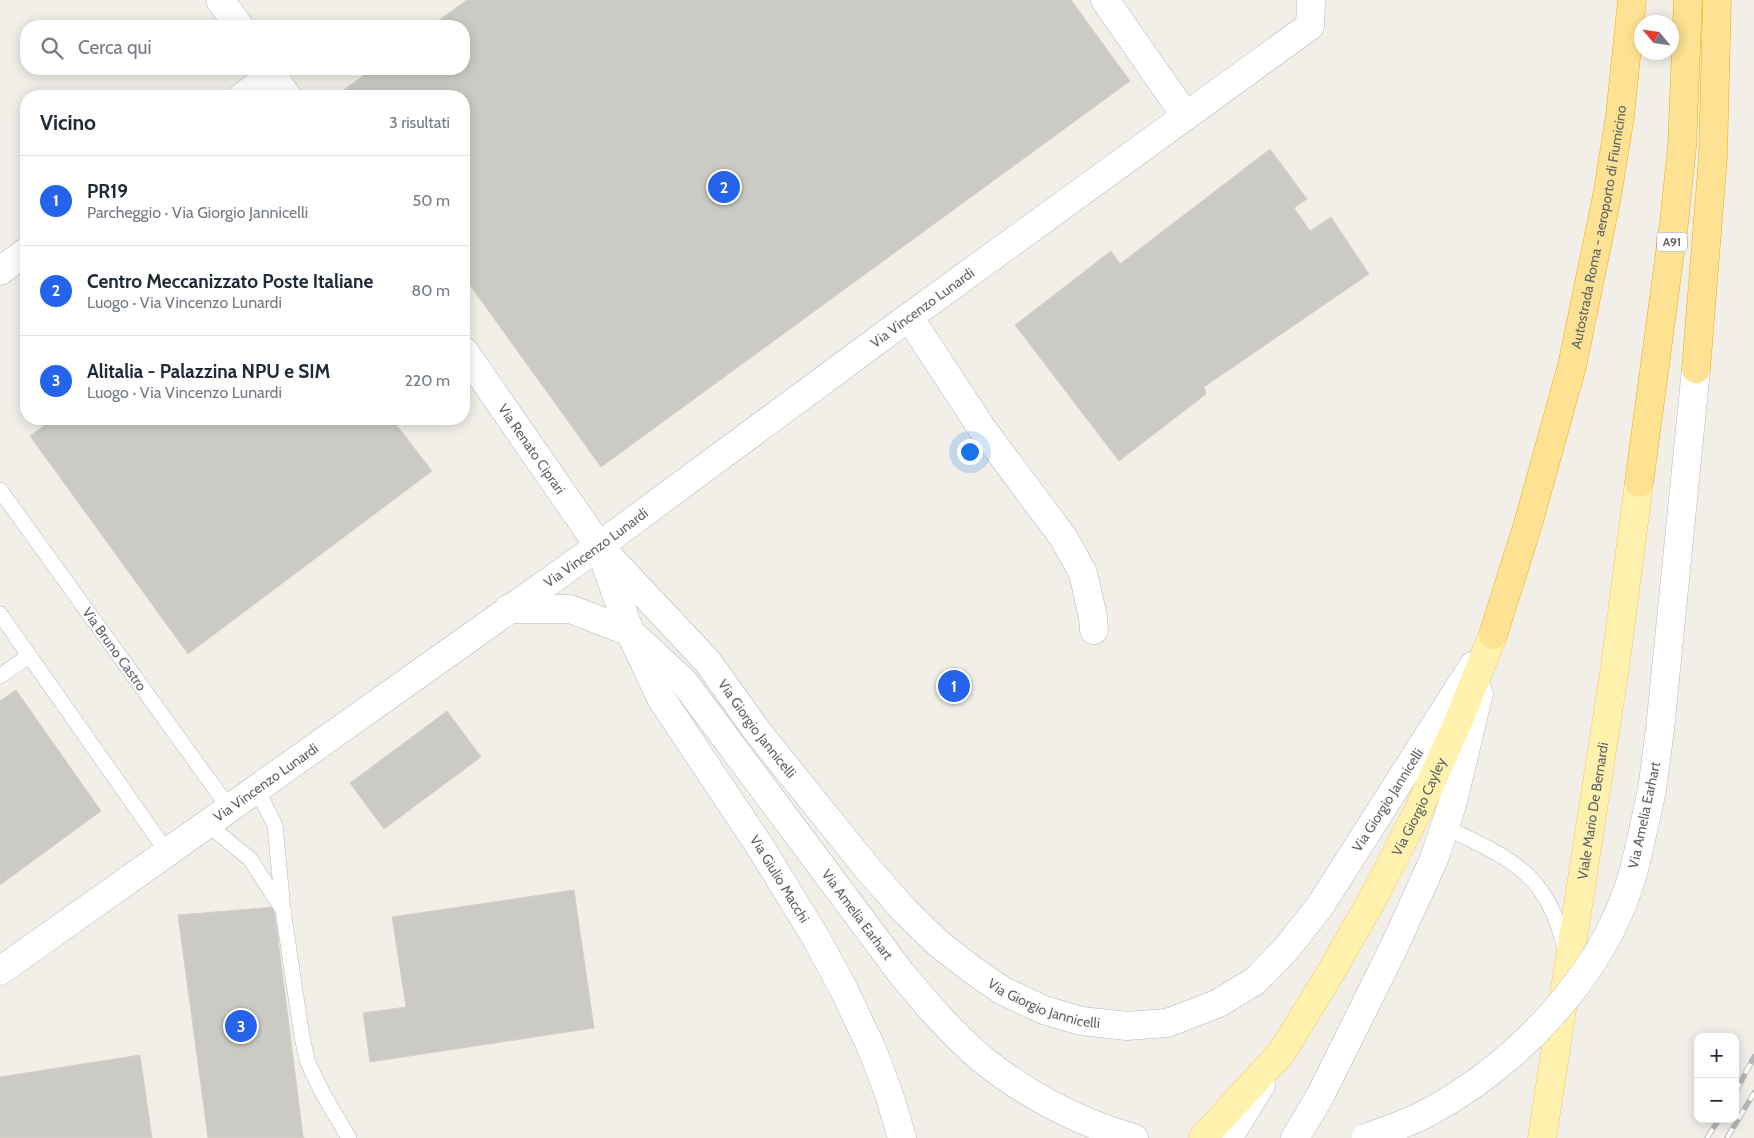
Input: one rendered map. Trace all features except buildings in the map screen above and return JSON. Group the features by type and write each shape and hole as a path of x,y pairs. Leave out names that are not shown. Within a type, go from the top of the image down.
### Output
{"highway":[{"name":"Autostrada Roma - aeroporto di Fiumicino","path":"1550,450 1572,366 1607,196 1620,116 1632,0"},
{"name":"A91","path":"1639,483 1679,176 1688,0"},
{"path":"1696,369 1713,157 1717,0"},
{"name":"Via Giorgio Cayley","path":"1493,635 1550,450"}],"main road":[{"name":"Viale Mario De Bernardi","path":"1542,1138 1615,667 1639,483"},
{"name":"Via Giorgio Cayley","path":"1282,1052 1331,972 1377,891 1420,807 1493,635"},
{"path":"1203,1138 1282,1052"}],"street":[{"path":"1105,0 1185,115"},
{"name":"Via Vincenzo Lunardi","path":"0,971 206,823 599,546 1185,115 1310,26 1311,0"},
{"path":"255,90 276,80"},
{"path":"0,271 20,256"},
{"path":"909,317 981,426 1063,537 1083,573 1094,630"},
{"name":"Via Renato Ciprari","path":"470,360 599,546"},
{"name":"Via Amelia Earhart","path":"1366,1138 1413,1119 1450,1099 1497,1066 1528,1040 1563,1003 1588,968 1619,911 1630,883 1652,790 1660,729 1696,369"},
{"name":"Via Giulio Macchi","path":"599,546 630,632 661,698 761,848 816,938 839,981 872,1048 889,1094 902,1138"},
{"name":"Via Giorgio Jannicelli","path":"599,546 708,662 757,731 862,862 905,911 938,944 1003,991 1044,1010 1081,1021 1127,1026 1168,1023 1217,1004 1255,981 1287,948 1320,906 1493,635"},
{"path":"508,609 570,609 630,632"},
{"name":"Via Amelia Earhart","path":"630,632 684,682 901,973 929,1006 976,1054 1041,1100 1084,1120 1134,1138"},
{"path":"1296,1138 1319,1098 1394,947 1431,866 1445,827 1493,635"},
{"name":"Via Giorgio Cayley","path":"1228,1138 1282,1052"}],"lane":[{"name":"Via Bruno Castro","path":"0,490 229,808"},
{"path":"0,614 167,852"},
{"path":"0,676 29,656"},
{"path":"256,788 276,825 284,910 302,1038 308,1063 323,1094 349,1138"},
{"path":"206,823 250,859 284,910"},
{"path":"1445,827 1497,852 1520,868 1538,885 1550,906 1561,932 1569,968"}],"railway":[{"path":"1739,1085 1754,1057"},
{"path":"1727,1138 1754,1093"},
{"path":"1707,1138 1716,1123"}],"place":[{"name":"Centro Meccanizzato Poste Italiane","path":"724,187"},
{"name":"PR19","path":"954,686"},
{"name":"Alitalia - Palazzina NPU e SIM","path":"241,1026"}]}
